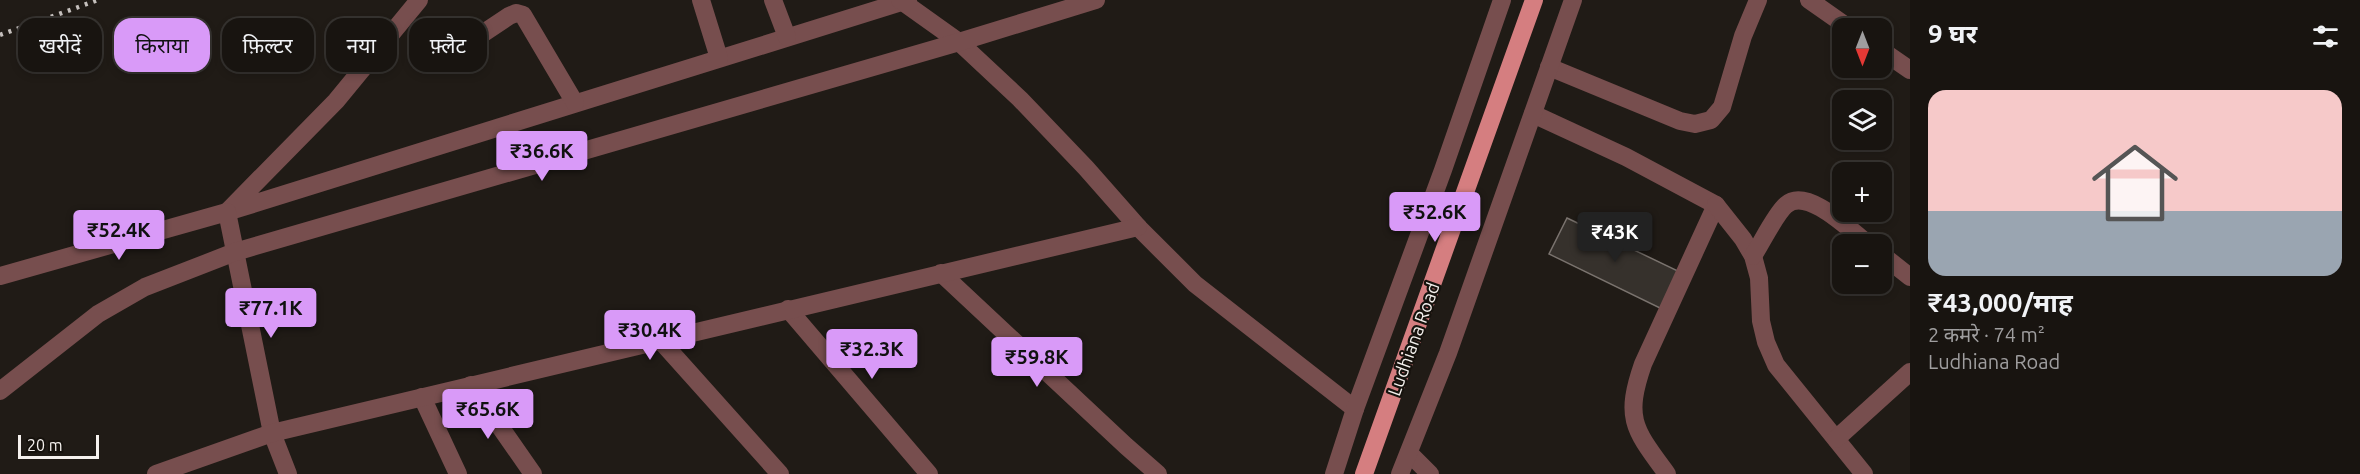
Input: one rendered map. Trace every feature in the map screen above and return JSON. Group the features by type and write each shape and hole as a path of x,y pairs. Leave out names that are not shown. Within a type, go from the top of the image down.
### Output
{"main road":[{"name":"Ludhiana Road","path":"1364,474 1534,0"}],"street":[{"path":"227,212 336,100 419,0"},
{"path":"701,0 719,58"},
{"path":"773,0 787,37"},
{"path":"0,391 98,314 146,287 235,252 959,42 1096,0"},
{"path":"1334,474 1355,409 1443,170 1502,0"},
{"path":"1400,474 1448,353 1573,0"},
{"path":"1549,67 1680,121 1695,124 1712,120 1722,107 1743,36 1758,0"},
{"path":"1809,0 1835,18"},
{"path":"0,276 227,212 903,1 959,42 1020,99 1195,284 1355,409"},
{"path":"487,30 508,16 516,13 523,15 575,103"},
{"path":"1892,58 1910,70"},
{"path":"1533,114 1626,157 1716,205 1743,239 1753,256 1759,278 1761,321 1766,342 1776,365 1864,474"},
{"path":"1753,256 1785,205 1797,199 1809,201 1820,207 1855,234"},
{"path":"1667,474 1644,443 1633,418 1634,391 1643,364 1716,205"},
{"path":"227,212 272,433 288,474"},
{"path":"156,474 272,433 1138,226"},
{"path":"1892,263 1910,277"},
{"path":"941,273 1158,474"},
{"path":"788,309 929,474"},
{"path":"660,340 780,474"},
{"path":"1836,439 1910,372"},
{"path":"471,385 533,474"},
{"path":"422,397 458,474"},
{"path":"1409,453 1430,474"}],"building":[{"path":"1567,218 1680,272 1662,309 1549,254"}],"railway":[{"path":"0,35 98,0"}]}
